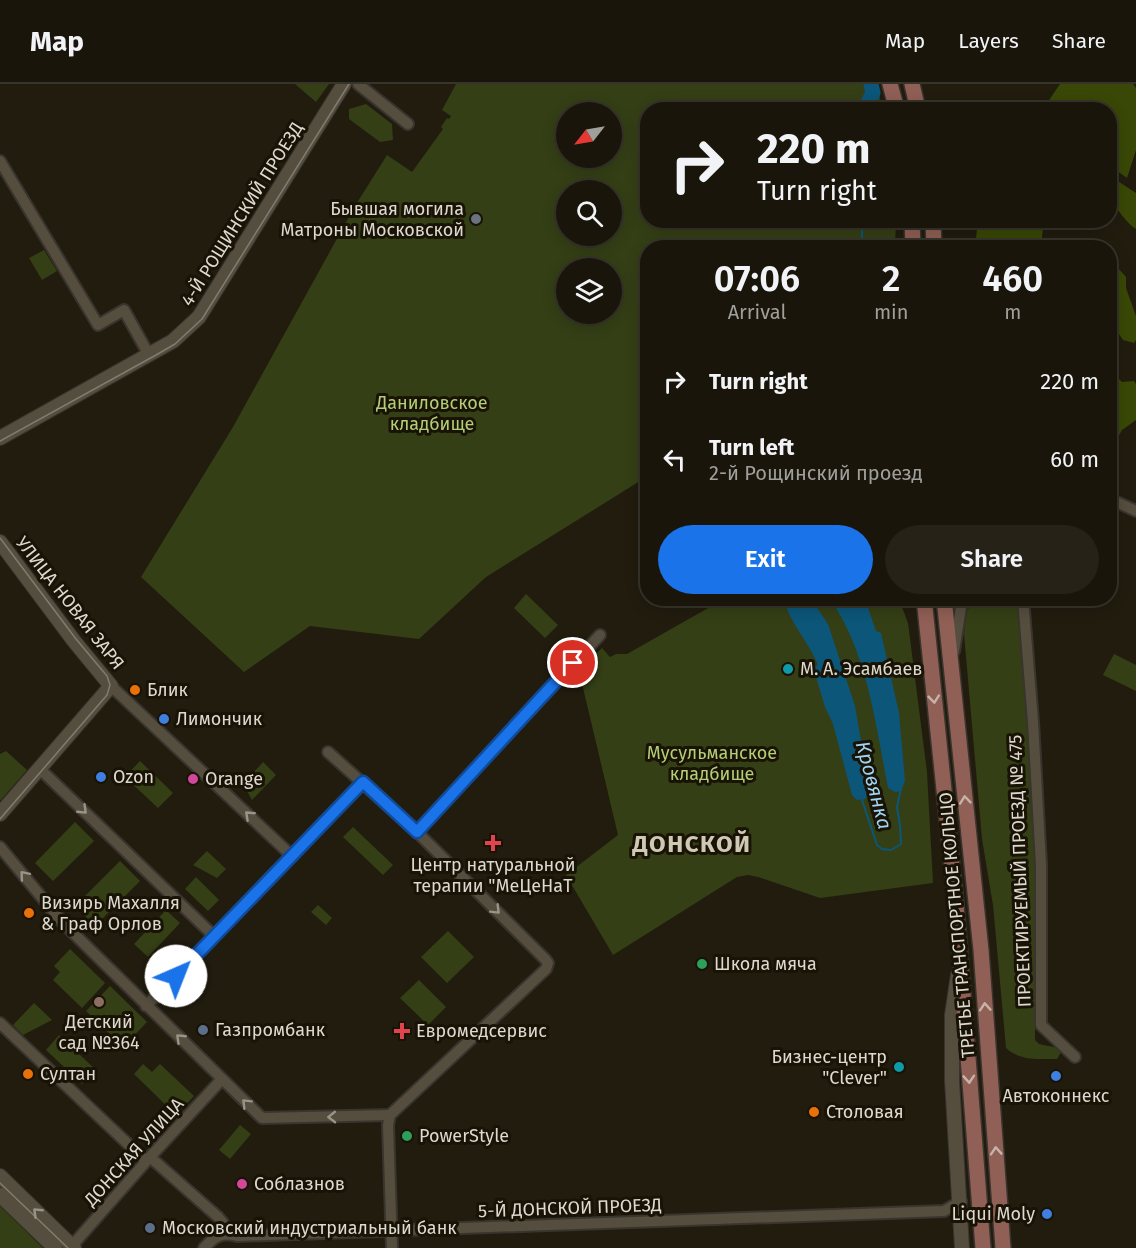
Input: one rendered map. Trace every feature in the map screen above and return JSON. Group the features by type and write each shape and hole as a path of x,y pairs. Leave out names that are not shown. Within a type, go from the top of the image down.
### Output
{"main road":[{"name":"ТРЕТЬЕ ТРАНСПОРТНОЕ КОЛЬЦО","path":"925,606 960,958 982,1248"},
{"name":"ТРЕТЬЕ ТРАНСПОРТНОЕ КОЛЬЦО","path":"945,606 981,950 1004,1248"}],"street":[{"name":"4-Й РОЩИНСКИЙ ПРОЕЗД","path":"0,438 173,342 199,317 344,84"},
{"path":"358,84 408,124"},
{"path":"0,161 98,326 124,310 149,355"},
{"path":"1117,502 1136,511"},
{"name":"УЛИЦА НОВАЯ ЗАРЯ","path":"0,542 74,641 111,686"},
{"path":"951,669 961,606"},
{"name":"ПРОЕКТИРУЕМЫЙ ПРОЕЗД № 475","path":"1024,606 1041,865 1041,1025 1075,1057"},
{"path":"417,832 600,635"},
{"path":"0,814 111,686 292,856"},
{"path":"328,752 417,832 548,963 546,969 390,1115 388,1125 392,1248"},
{"path":"40,769 214,936"},
{"path":"146,1006 363,782"},
{"path":"0,847 63,923 262,1118 390,1115"},
{"path":"960,958 952,1015 952,1070 962,1248"},
{"path":"0,1023 148,1159 218,1217 223,1223 225,1233 213,1238 204,1248"},
{"name":"ДОНСКАЯ УЛИЦА","path":"72,1247 148,1159 222,1079"},
{"path":"0,1176 72,1247"},
{"path":"0,1195 55,1248"},
{"name":"5-Й ДОНСКОЙ ПРОЕЗД","path":"225,1233 237,1236 944,1211 961,1201"},
{"path":"944,1211 961,1222"}],"green space":[{"path":"295,84 329,84 316,102"},
{"name":"Даниловское кладбище","path":"456,84 876,84 881,102 640,102 640,228 896,228 895,240 640,240 640,481 486,577 419,639 310,626 244,672 141,577 233,427 355,206 387,155 412,172 443,129 441,127 447,118 451,116 442,110"},
{"path":"1060,84 1133,84 1136,88 1136,150 1127,178 1117,171 1117,102 1048,102"},
{"path":"366,104 392,124 393,140 380,142 349,119 349,109"},
{"path":"1117,181 1136,193 1136,229 1117,209"},
{"path":"977,228 1043,228 1042,240 976,240"},
{"path":"44,250 57,271 42,280 29,258"},
{"path":"1117,268 1126,277 1126,288 1136,316 1134,343 1123,340 1117,331"},
{"path":"1117,377 1122,382 1134,381 1136,384 1136,420 1122,430 1117,439"},
{"path":"526,594 558,625 545,638 514,608"},
{"name":"Мусульманское кладбище","path":"712,606 902,606 908,623 927,772 933,883 820,898 758,877 748,875 737,877 613,955 566,875 618,835 579,671 602,648 610,657 616,654 627,654"},
{"path":"970,606 1027,606 1043,1019 1035,1019 1035,1040 1039,1044 1063,1049 1057,1059 1024,1057 1006,1048 993,905 982,839 964,634 966,612"},
{"path":"1114,654 1136,665 1136,691 1103,675"},
{"path":"6,751 27,770 0,801 0,754"},
{"path":"140,761 173,793 158,808 125,777"},
{"path":"263,762 276,775 252,800 243,784"},
{"path":"75,822 94,841 53,881 35,863"},
{"path":"353,827 393,865 383,875 343,837"},
{"path":"207,851 226,869 217,878 193,865"},
{"path":"120,861 140,881 95,926 75,906"},
{"path":"196,877 219,900 208,911 185,889"},
{"path":"318,905 332,918 326,925 311,912"},
{"path":"166,910 180,923 148,957 134,944"},
{"path":"448,931 474,957 447,983 421,957"},
{"path":"70,949 105,983 82,1008 53,980 60,972 54,966"},
{"path":"419,980 446,1007 428,1025 400,998"},
{"path":"110,986 147,1022 123,1047 86,1011"},
{"path":"34,1003 52,1020 23,1035 13,1025"},
{"path":"59,1035 96,1070 82,1084 46,1050"},
{"path":"143,1064 152,1072 160,1064 194,1096 176,1115 134,1074"},
{"path":"240,1125 251,1134 230,1159 219,1150"},
{"path":"0,1206 43,1248 0,1248"}],"water":[{"path":"816,606 828,624 855,706 870,792 865,799 857,800 852,795 833,724 825,707 813,667 818,665 787,607"},
{"path":"834,606 867,606 876,631 881,633 899,713 905,781 901,791 895,792 888,788 868,690 853,642"}],"waterway":[{"path":"868,102 873,93 871,84"},
{"name":"Кровянка","path":"862,228 862,240"},
{"name":"Кровянка","path":"861,797 877,845 882,849 891,850 901,844 897,807 901,788"}],"tram line":[{"path":"0,441 175,344 202,319 349,84"},
{"path":"0,538 76,639 107,676 110,685 107,695 0,819"},
{"path":"0,1183 68,1248"}],"place":[{"name":"Бывшая могила Матроны Московской","path":"476,219"},
{"name":"М. А. Эсамбаев","path":"788,669"},
{"name":"Блик","path":"135,690"},
{"name":"Лимончик","path":"164,719"},
{"name":"Ozon","path":"101,777"},
{"name":"Orange","path":"193,779"},
{"name":"Центр натуральной терапии \"МеЦеНаТ","path":"493,843"},
{"name":"Визирь Махалля & Граф Орлов","path":"29,913"},
{"name":"Школа мяча","path":"702,964"},
{"name":"Детский сад №364","path":"99,1002"},
{"name":"Газпромбанк","path":"203,1030"},
{"name":"Евромедсервис","path":"402,1031"},
{"name":"Бизнес-центр \"Clever\"","path":"899,1067"},
{"name":"Султан","path":"28,1074"},
{"name":"Автоконнекс","path":"1056,1076"},
{"name":"Столовая","path":"814,1112"},
{"name":"PowerStyle","path":"407,1136"},
{"name":"Соблазнов","path":"242,1184"},
{"name":"Liqui Moly","path":"1047,1214"},
{"name":"Московский индустриальный банк","path":"150,1228"}],"district":[{"name":"ДОНСКОЙ","path":"692,844"}],"route":[{"path":"176,976 363,782 417,832 573,663"}]}
